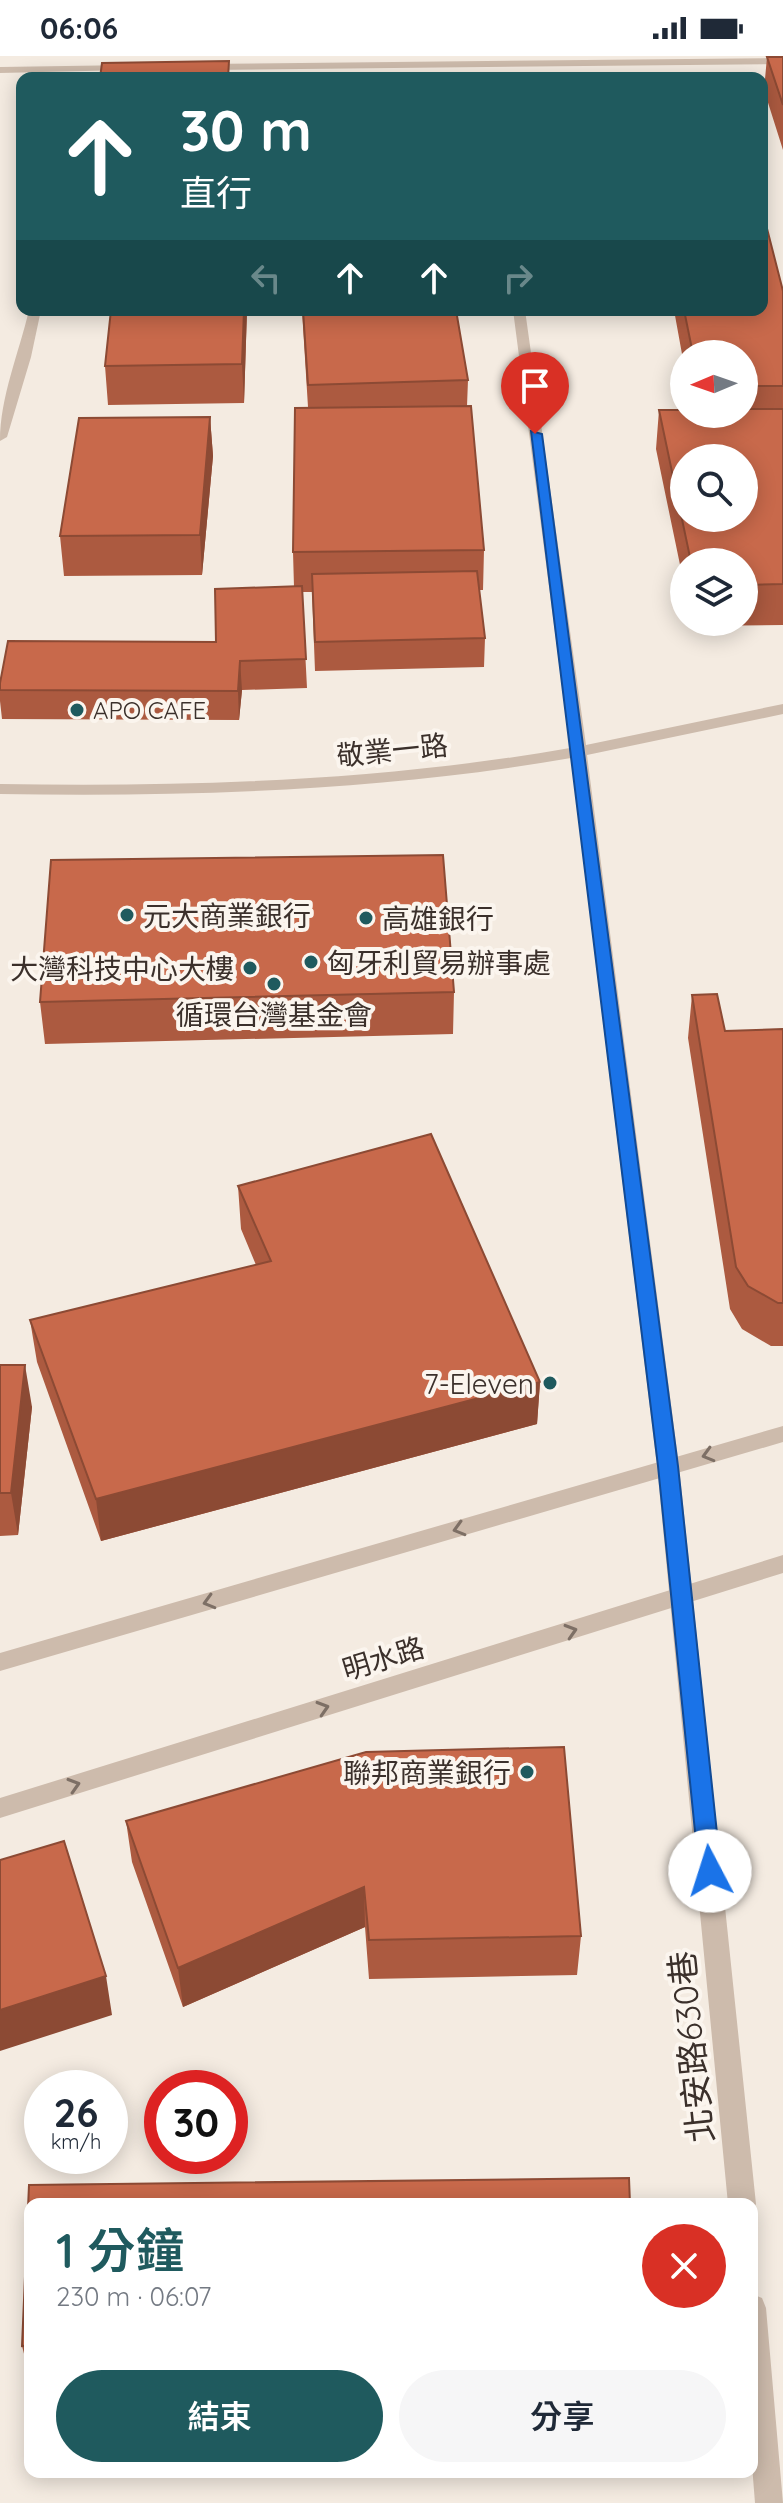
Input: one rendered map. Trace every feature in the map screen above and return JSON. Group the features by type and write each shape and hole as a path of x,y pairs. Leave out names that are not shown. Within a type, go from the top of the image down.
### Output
{"street":[{"path":"189,67 492,60 783,61"},
{"path":"84,72 142,67"},
{"path":"0,70 48,72"},
{"path":"0,437 25,357 34,316"},
{"name":"北安路630巷","path":"520,316 668,1466 741,2198"},
{"name":"敬業一路","path":"0,789 200,791 373,780 578,752 783,709"},
{"path":"0,1662 783,1434"},
{"name":"明水路","path":"0,1808 783,1564"},
{"path":"758,2373 770,2503"}],"building":[{"path":"767,57 783,57 783,105"},
{"path":"229,61 228,72 101,72 102,63"},
{"path":"768,232 783,291 783,386 758,386 758,340 690,340 685,316 768,316"},
{"path":"110,316 244,316 242,364 105,366"},
{"path":"303,316 457,316 468,380 308,385"},
{"path":"471,406 484,550 293,552 295,408"},
{"path":"758,409 783,409 783,584 758,585 758,548 688,548 685,532 758,532 758,444 670,444 670,462 659,410 670,410 670,428 758,428"},
{"path":"210,417 200,535 60,536 79,418"},
{"path":"477,571 485,638 315,642 312,574"},
{"path":"302,586 306,659 240,661 238,691 0,690 8,641 216,642 215,589"},
{"name":"大灣科技中心大樓","path":"443,855 454,992 40,1002 51,860"},
{"path":"717,994 725,1031 783,1029 783,1303 748,1286 736,1267 692,995"},
{"path":"431,1134 540,1382 96,1499 30,1320 271,1261 238,1186"},
{"path":"0,1365 25,1365 11,1493 0,1493"},
{"path":"564,1747 581,1936 369,1940 364,1887 178,1968 126,1821 366,1752"},
{"path":"64,1841 106,1976 0,2010 0,1860"},
{"path":"629,2178 630,2198 28,2198 29,2185"},
{"path":"24,2300 24,2346 22,2346"}],"place":[{"name":"APO CAFE","path":"77,710"},
{"name":"元大商業銀行","path":"127,915"},
{"name":"高雄銀行","path":"366,918"},
{"name":"匈牙利貿易辦事處","path":"311,962"},
{"name":"大灣科技中心大樓","path":"250,968"},
{"name":"循環台灣基金會","path":"274,984"},
{"name":"7-Eleven","path":"550,1383"},
{"name":"聯邦商業銀行","path":"527,1772"}],"route":[{"path":"535,434 584,793 668,1466 710,1871"}]}
